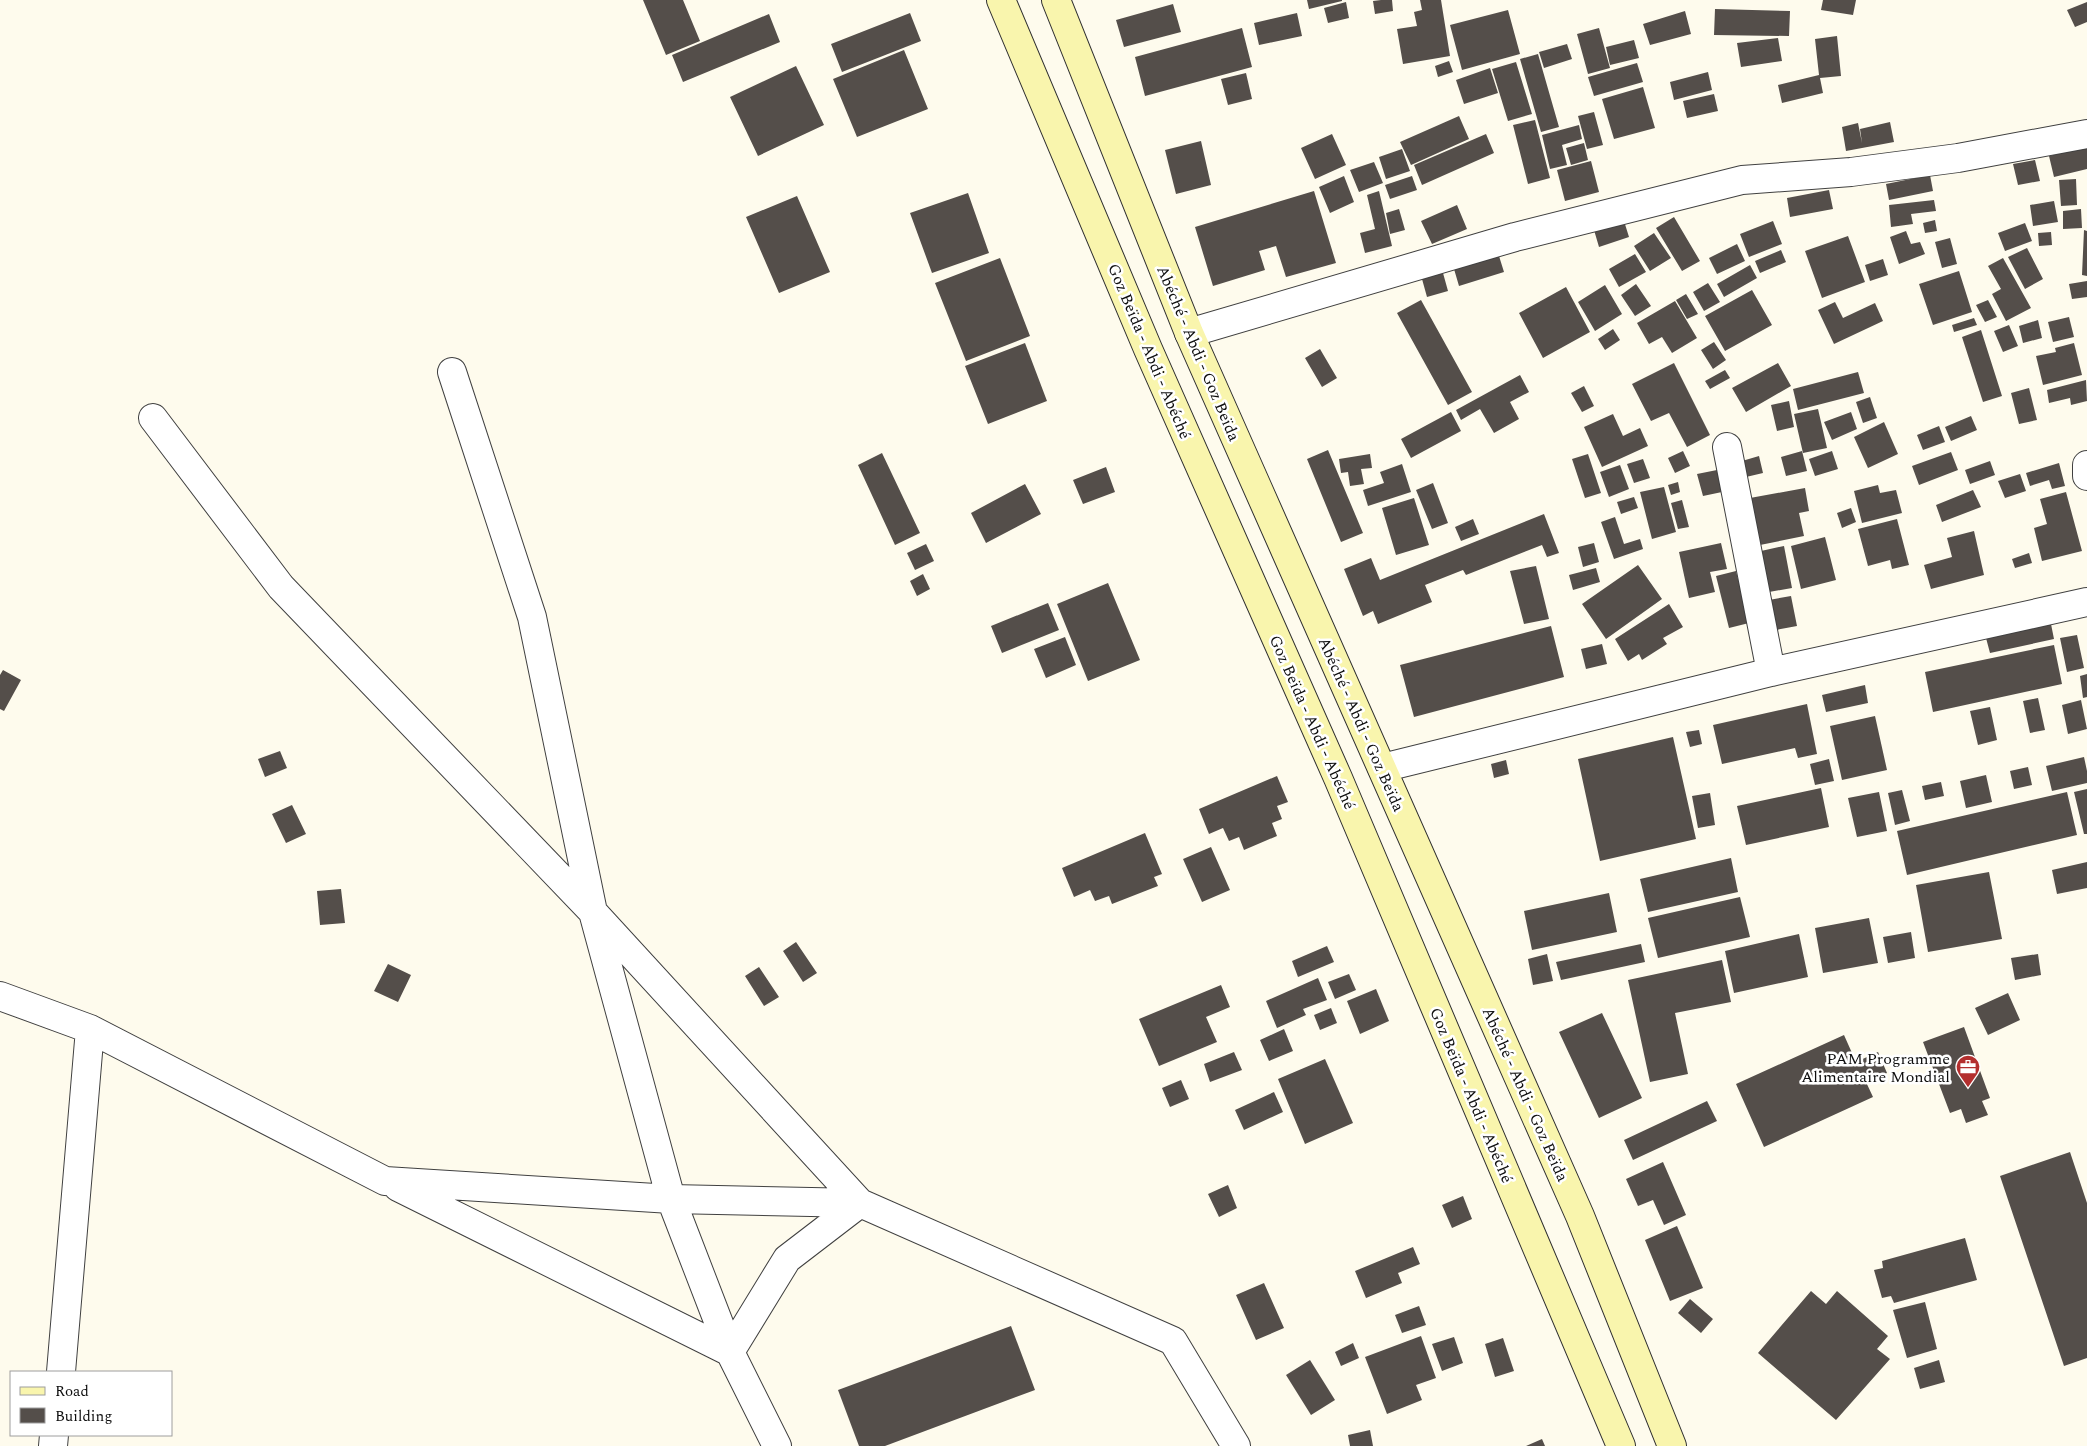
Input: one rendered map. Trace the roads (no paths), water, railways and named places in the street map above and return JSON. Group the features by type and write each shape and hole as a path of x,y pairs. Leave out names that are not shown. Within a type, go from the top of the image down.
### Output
{"main road":[{"name":"Goz Beïda - Abdi - Abéché","path":"1001,0 1148,349 1338,778 1621,1446"},
{"name":"Abéché - Abdi - Goz Beïda","path":"1056,0 1189,333 1580,1216 1672,1446"}],"street":[{"path":"1189,333 1514,237 1742,180 1860,171 1958,158 2087,134"},
{"path":"452,372 532,617 592,912 672,1199 730,1352 777,1446"},
{"path":"153,418 281,587 592,912 860,1203"},
{"path":"1727,447 1771,672"},
{"path":"2087,465 2087,476"},
{"path":"1382,768 1771,672 2087,602"},
{"path":"0,996 90,1029 386,1181 730,1352"},
{"path":"60,1371 90,1029"},
{"path":"386,1181 672,1199 860,1203 1173,1341 1236,1446"},
{"path":"730,1352 787,1259 860,1203"}],"place":[{"name":"PAM Programme Alimentaire Mondial","path":"1968,1088"}]}
